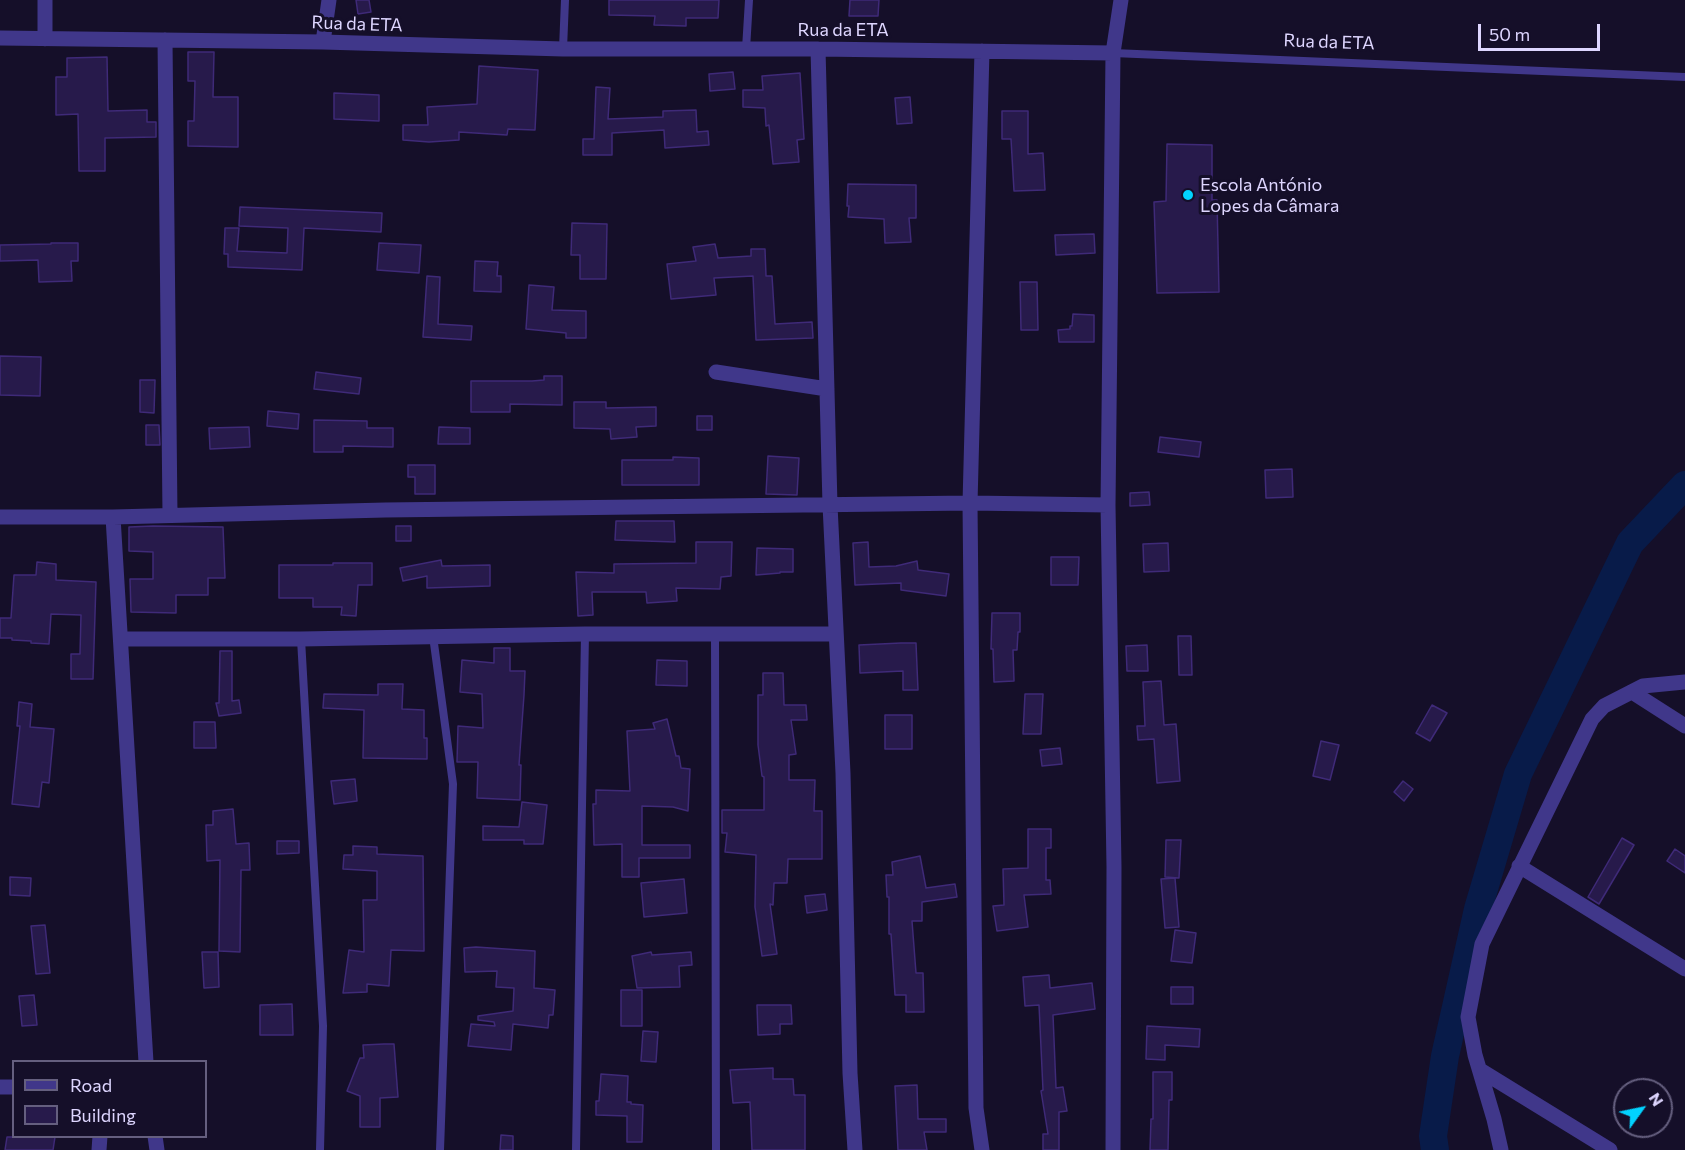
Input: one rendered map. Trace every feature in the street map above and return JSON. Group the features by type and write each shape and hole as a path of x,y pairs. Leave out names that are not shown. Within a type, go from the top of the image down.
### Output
{"street":[{"path":"45,0 45,39"},
{"path":"323,42 329,0"},
{"path":"1113,1150 1114,867 1108,505 1113,53 1121,0"},
{"name":"Rua da ETA","path":"0,38 323,42 562,49 818,49 1113,53"},
{"path":"165,40 170,515"},
{"path":"818,49 830,505 843,773 850,1072 855,1150"},
{"path":"982,51 970,503 976,1108 982,1150"},
{"path":"716,372 827,389"},
{"path":"0,517 970,503 1108,505"},
{"path":"113,517 146,1060"},
{"path":"121,639 836,634"},
{"path":"1501,1150 1468,1017 1482,944 1592,718 1604,706 1644,686 1685,682"},
{"path":"1632,692 1685,726"},
{"path":"1519,866 1685,969"},
{"path":"1480,1070 1610,1150"}],"lane":[{"path":"562,49 565,0"},
{"path":"746,49 749,0"},
{"name":"Rua da ETA","path":"1113,53 1685,77"},
{"path":"576,1150 585,634"},
{"path":"715,634 716,1150"},
{"path":"433,636 453,784 441,1150"},
{"path":"301,639 322,1026 320,1150"}],"building":[{"path":"356,0 369,0 371,12 358,14"},
{"path":"609,0 719,0 718,18 686,18 686,26 654,25 655,16 609,15"},
{"path":"850,0 879,0 878,16 849,16"},
{"path":"188,52 214,52 213,97 238,97 238,147 188,146 188,121 194,121 195,81 188,81"},
{"path":"107,57 108,111 147,110 147,122 156,122 156,137 105,138 105,171 79,171 78,114 56,115 56,77 67,77 67,58"},
{"path":"479,66 538,70 535,130 508,129 507,135 459,132 459,140 429,142 403,140 403,125 428,125 427,107 477,104"},
{"path":"733,72 735,89 710,91 709,74"},
{"path":"800,73 804,139 797,140 799,162 773,164 765,108 743,107 743,90 763,90 762,76"},
{"path":"596,87 610,88 608,119 663,117 663,111 696,110 697,132 708,131 709,145 665,148 664,130 612,133 612,155 583,155 583,139 594,139"},
{"path":"334,93 379,95 379,121 334,119"},
{"path":"910,97 912,123 897,124 895,98"},
{"path":"1002,111 1028,111 1028,154 1043,153 1045,190 1014,191 1011,139 1002,139"},
{"path":"1167,144 1212,145 1212,200 1217,200 1219,292 1157,293 1154,202 1166,201"},
{"path":"848,184 916,185 916,218 909,218 911,242 885,243 884,219 848,217"},
{"path":"240,207 382,213 381,232 304,228 302,270 228,267 228,254 224,254 225,228 239,228 237,251 287,253 288,228 239,226"},
{"path":"572,223 607,224 606,279 580,279 580,255 571,255"},
{"path":"1094,234 1095,253 1056,255 1055,235"},
{"path":"78,243 78,261 71,261 72,281 39,282 38,260 0,261 0,245"},
{"path":"379,243 421,245 419,273 377,270"},
{"path":"715,244 718,258 751,256 751,249 765,249 766,276 772,276 775,324 812,322 813,338 756,340 753,276 714,278 716,295 671,299 667,264 696,261 693,247"},
{"path":"475,261 498,262 497,276 501,276 501,292 474,291"},
{"path":"427,276 440,277 438,324 472,326 471,340 423,337"},
{"path":"1020,282 1037,282 1038,330 1021,330"},
{"path":"529,285 554,287 552,310 586,311 586,338 566,338 566,333 526,329"},
{"path":"1073,314 1094,315 1094,342 1059,342 1058,330 1070,329"},
{"path":"0,356 41,357 40,396 0,395"},
{"path":"316,372 361,378 359,394 314,389"},
{"path":"544,376 562,376 562,405 510,404 510,412 471,412 471,381 532,381 544,380"},
{"path":"140,380 155,380 154,413 140,412"},
{"path":"574,402 606,402 606,408 656,407 656,426 636,427 637,437 611,439 610,429 574,428"},
{"path":"268,411 299,414 298,429 267,426"},
{"path":"697,416 712,416 712,430 697,430"},
{"path":"314,420 367,421 367,428 393,428 393,447 343,446 343,452 314,452"},
{"path":"146,425 159,425 160,445 146,445"},
{"path":"249,427 250,447 210,449 209,428"},
{"path":"439,427 470,428 470,444 438,444"},
{"path":"1160,437 1201,442 1199,457 1158,452"},
{"path":"768,456 799,458 797,495 766,494"},
{"path":"673,457 699,458 699,485 622,485 622,460 673,460"},
{"path":"408,465 435,465 435,494 415,494 415,477 408,477"},
{"path":"1292,469 1293,497 1266,498 1265,470"},
{"path":"1149,492 1150,505 1130,506 1130,493"},
{"path":"616,521 674,521 675,542 615,540"},
{"path":"396,526 411,526 411,541 396,541"},
{"path":"129,527 223,527 225,578 208,578 208,595 176,595 176,613 131,612 130,579 153,579 153,552 129,551"},
{"path":"696,542 732,542 731,576 721,577 720,589 676,588 677,601 647,603 646,592 592,592 593,615 578,616 576,572 614,573 614,564 696,563"},
{"path":"868,542 869,567 896,566 917,561 918,570 949,574 946,596 901,590 901,583 855,585 853,543"},
{"path":"1168,543 1169,571 1144,572 1143,544"},
{"path":"757,548 793,549 793,572 756,575"},
{"path":"1051,557 1079,557 1078,585 1051,585"},
{"path":"441,560 442,566 490,565 490,586 427,588 427,576 403,581 400,568"},
{"path":"37,562 56,564 56,580 96,582 93,679 71,679 71,654 80,654 81,615 51,614 49,644 0,638 0,618 11,618 14,575 36,575"},
{"path":"333,563 372,563 372,585 358,585 356,616 341,615 342,607 313,607 313,598 279,598 279,565 333,565"},
{"path":"992,613 1020,613 1017,650 1013,650 1014,681 994,682 993,649 991,649"},
{"path":"1178,636 1191,636 1192,675 1179,675"},
{"path":"916,643 918,690 903,690 903,671 860,673 859,645"},
{"path":"1147,645 1148,671 1127,671 1126,646"},
{"path":"494,648 510,648 510,671 525,671 519,765 521,765 520,800 477,798 478,762 457,762 458,726 483,728 482,694 460,692 462,660 494,663"},
{"path":"220,651 232,651 232,701 239,700 241,713 219,716 216,703 219,703"},
{"path":"657,660 687,661 687,686 656,685"},
{"path":"763,673 783,673 784,705 806,705 807,720 791,720 796,754 789,755 789,780 815,780 814,811 822,811 822,859 788,859 787,883 774,883 773,905 770,904 777,954 762,956 755,907 756,855 725,852 727,833 722,833 722,810 764,810 764,777 758,745 758,695 763,695"},
{"path":"1161,681 1164,725 1176,724 1180,781 1157,783 1154,739 1138,740 1137,726 1145,726 1143,682"},
{"path":"378,684 403,684 402,709 424,710 427,759 363,758 364,710 323,708 324,694 378,695"},
{"path":"1025,694 1043,694 1041,734 1023,734"},
{"path":"19,702 32,704 30,727 54,729 49,783 42,782 39,807 12,804 20,726 17,726"},
{"path":"1432,705 1447,713 1430,741 1416,733"},
{"path":"885,715 912,715 912,749 885,749"},
{"path":"667,719 681,768 690,769 688,811 673,807 642,806 642,845 690,845 690,858 639,858 639,877 622,877 622,844 594,845 593,804 596,804 596,790 630,791 627,731 655,729 653,723"},
{"path":"194,722 215,722 216,748 194,748"},
{"path":"1321,741 1339,745 1330,780 1313,776"},
{"path":"1060,748 1062,764 1042,766 1040,750"},
{"path":"355,779 357,801 334,804 331,781"},
{"path":"1403,781 1413,789 1404,801 1394,792"},
{"path":"522,802 547,805 543,844 524,844 524,840 483,840 483,826 519,827"},
{"path":"233,809 236,844 249,843 250,870 241,870 240,952 219,951 220,860 207,861 206,825 213,825 213,811"},
{"path":"1028,829 1051,829 1051,848 1046,848 1046,880 1050,880 1051,894 1024,895 1028,927 997,931 993,906 1004,905 1003,869 1028,868"},
{"path":"1622,838 1634,845 1599,904 1588,897"},
{"path":"1166,840 1181,840 1179,878 1165,877"},
{"path":"277,841 299,841 299,853 277,854"},
{"path":"353,846 377,847 377,854 423,856 424,951 391,950 389,986 367,984 367,992 343,993 349,950 364,952 363,900 377,900 377,871 343,869 344,855 353,855"},
{"path":"1675,849 1685,856 1685,873 1667,861"},
{"path":"920,856 926,888 955,884 957,897 922,902 922,921 912,921 916,973 923,973 924,1012 906,1012 906,995 895,995 886,875 893,875 892,862"},
{"path":"10,877 31,878 30,896 10,895"},
{"path":"1175,878 1179,927 1165,928 1161,879"},
{"path":"684,879 687,913 644,917 641,883"},
{"path":"825,894 827,910 807,913 805,896"},
{"path":"45,925 50,973 36,974 31,926"},
{"path":"1175,930 1196,933 1192,963 1171,961"},
{"path":"464,948 535,951 534,988 555,990 553,1015 549,1015 548,1028 513,1024 511,1050 468,1046 471,1024 495,1026 494,1022 478,1020 478,1016 513,1011 514,988 496,987 497,971 465,972"},
{"path":"202,952 218,952 219,987 204,988"},
{"path":"651,952 652,955 691,952 692,965 679,966 680,987 637,988 632,956"},
{"path":"1049,975 1050,988 1092,983 1095,1009 1053,1015 1056,1088 1063,1087 1067,1111 1059,1112 1059,1150 1043,1150 1043,1134 1048,1134 1041,1091 1043,1090 1039,1005 1025,1006 1023,977"},
{"path":"1171,987 1193,987 1193,1004 1171,1004"},
{"path":"621,990 642,990 642,1026 621,1026"},
{"path":"34,995 37,1025 22,1026 19,996"},
{"path":"292,1004 293,1035 260,1035 260,1005"},
{"path":"757,1005 791,1005 792,1024 780,1024 780,1034 758,1035"},
{"path":"1147,1026 1200,1029 1199,1047 1165,1045 1165,1060 1146,1059"},
{"path":"643,1031 658,1032 656,1062 641,1061"},
{"path":"394,1044 398,1097 380,1098 380,1127 360,1127 360,1096 347,1091 360,1058 364,1058 363,1045"},
{"path":"773,1068 773,1079 793,1079 794,1095 805,1095 805,1150 752,1150 750,1102 733,1103 730,1070"},
{"path":"1153,1072 1172,1072 1168,1150 1150,1150 1151,1119 1153,1119"},
{"path":"601,1074 628,1076 627,1102 643,1105 642,1142 627,1142 627,1116 596,1115"},
{"path":"917,1085 918,1119 946,1119 946,1132 924,1132 927,1150 898,1150 895,1086"},
{"path":"501,1135 513,1136 513,1150 500,1150"},
{"path":"7,1137 55,1138 53,1150 5,1150"}],"waterway":[{"path":"1435,1150 1433,1136 1445,1056 1478,909 1518,774 1630,543 1685,485"}],"place":[{"name":"Escola António Lopes da Câmara","path":"1188,195"}]}
